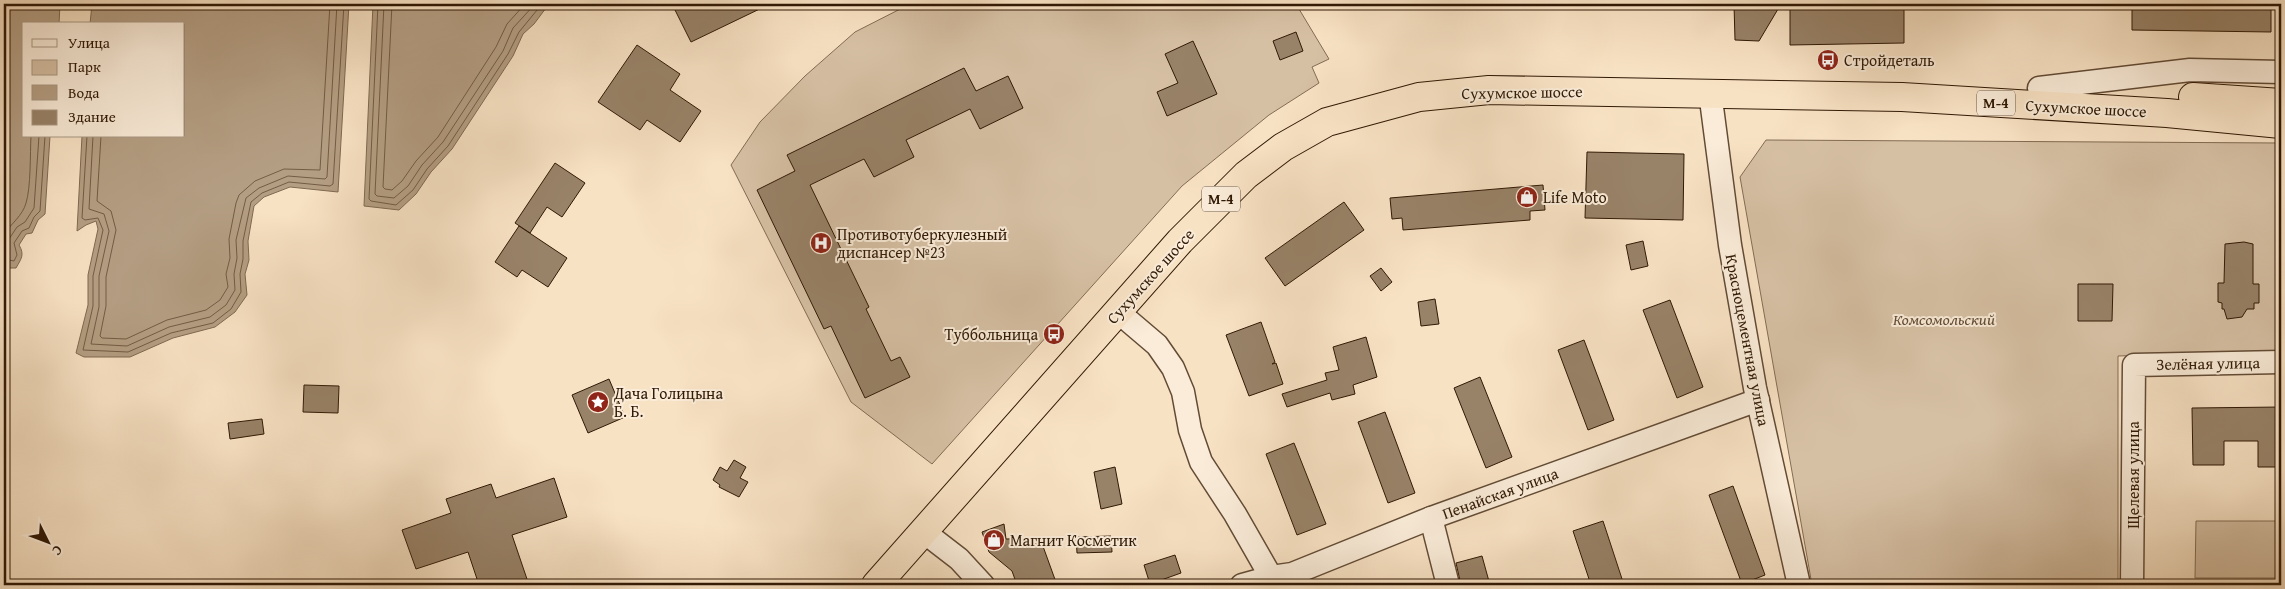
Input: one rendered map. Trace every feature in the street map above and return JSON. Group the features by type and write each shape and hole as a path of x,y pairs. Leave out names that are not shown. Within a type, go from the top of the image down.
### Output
{"highway":[{"name":"Сухумское шоссе","path":"1710,92 1901,86 2039,88 2281,110"},
{"name":"Сухумское шоссе","path":"876,585 1180,241 1246,175 1283,148 1327,122 1419,97 1489,90 1710,92 1902,97 2167,113 2281,110"}],"street":[{"path":"2039,88 2190,70 2281,72"},
{"name":"Красноцементная улица","path":"1710,92 1730,245 1758,400 1799,585"},
{"path":"2167,113 2222,132 2281,137"},
{"path":"1117,311 1156,345 1173,368 1183,392 1190,430 1201,462 1235,514 1286,579"},
{"name":"Зелёная улица","path":"2134,364 2281,362"},
{"name":"Щелевая улица","path":"2132,585 2134,364"},
{"name":"Пенайская улица","path":"1242,585 1286,579 1431,518 1758,400"},
{"path":"1431,518 1448,585"},
{"path":"924,532 959,559 983,585"}],"green space":[{"path":"910,4 1296,4 1329,59 1312,67 1319,83 1269,115 1182,186 932,464 851,402 731,165 760,122 805,76 855,32"},
{"name":"Комсомольский","path":"1766,140 2281,143 2281,351 2118,356 2118,585 1812,585 1740,177"},
{"path":"2196,521 2281,521 2281,578 2195,578"}],"water":[{"path":"4,4 60,4 59,22 22,22 22,138 50,138 45,214 38,220 32,233 26,234 19,245 22,254 16,268 8,268 4,261"},
{"path":"92,4 349,4 338,192 290,187 264,197 254,206 248,241 249,260 245,274 247,295 235,312 215,327 173,338 130,357 84,357 76,353 88,305 88,275 98,229 96,221 77,231 82,138 185,138 185,22 90,22"},
{"path":"373,4 549,4 534,24 523,34 513,56 452,149 431,172 416,194 399,210 364,206"}],"building":[{"path":"672,4 770,4 691,42"},
{"path":"1734,4 1781,4 1759,41 1735,40"},
{"path":"1790,4 1904,4 1904,43 1790,45"},
{"path":"2132,4 2271,4 2271,32 2132,30"},
{"path":"1296,32 1303,51 1280,60 1273,41"},
{"path":"1193,41 1217,94 1167,116 1157,92 1178,83 1165,54"},
{"path":"637,45 680,74 670,90 701,111 680,142 647,120 640,130 598,102"},
{"path":"964,68 976,91 1008,76 1023,108 980,129 970,109 906,140 914,157 874,177 864,159 810,185 869,307 866,309 891,361 900,357 910,377 865,398 831,326 824,329 757,190 795,171 787,155"},
{"path":"1587,152 1684,154 1683,220 1585,218"},
{"path":"555,163 585,183 562,217 547,207 530,233 515,223"},
{"path":"1543,185 1545,210 1530,211 1530,220 1403,230 1402,218 1392,219 1390,198"},
{"path":"1344,202 1364,230 1285,286 1265,258"},
{"path":"519,226 567,258 548,287 522,270 517,277 495,262"},
{"path":"1643,241 1648,266 1631,270 1626,245"},
{"path":"2244,242 2253,244 2253,284 2259,284 2259,303 2254,303 2254,309 2247,309 2242,317 2227,319 2224,309 2222,309 2222,303 2218,302 2218,283 2224,283 2225,244"},
{"path":"1381,268 1392,282 1381,291 1370,276"},
{"path":"2078,284 2113,284 2112,321 2078,321"},
{"path":"1435,299 1439,324 1421,326 1418,302"},
{"path":"1670,300 1703,387 1677,398 1643,310"},
{"path":"1261,322 1275,362 1272,364 1276,363 1283,384 1249,396 1226,335"},
{"path":"1366,337 1377,377 1353,385 1355,394 1332,400 1330,393 1287,407 1282,394 1327,380 1325,373 1339,370 1333,347"},
{"path":"1584,340 1614,420 1588,430 1558,350"},
{"path":"1480,377 1512,457 1486,468 1454,388"},
{"path":"609,379 625,417 588,433 572,395"},
{"path":"304,385 339,386 338,413 303,412"},
{"path":"2281,407 2281,467 2258,467 2258,441 2224,441 2224,465 2193,465 2192,408"},
{"path":"1385,412 1415,493 1388,503 1358,422"},
{"path":"262,419 264,434 230,439 228,423"},
{"path":"1294,443 1326,524 1297,535 1266,454"},
{"path":"734,460 746,467 740,478 748,482 739,497 719,487 720,485 713,480 720,467 727,471"},
{"path":"1115,467 1122,504 1101,509 1094,472"},
{"path":"554,478 567,517 512,535 529,585 479,585 468,552 416,569 402,530 451,513 446,499 491,484 496,498"},
{"path":"1733,486 1765,575 1742,584 1709,495"},
{"path":"1603,521 1624,585 1591,585 1573,531"},
{"path":"1004,524 1006,539 1040,538 1057,585 1017,585 1012,571 989,552 982,532"},
{"path":"1111,536 1112,552 1077,553 1076,537"},
{"path":"1175,555 1181,573 1150,584 1144,565"},
{"path":"1482,556 1490,585 1461,585 1456,563"}],"place":[{"name":"Стройдеталь","path":"1828,60"},
{"name":"Life Moto","path":"1527,197"},
{"name":"Противотуберкулезный диспансер №23","path":"821,243"},
{"name":"Туббольница","path":"1054,334"},
{"name":"Дача Голицына Б. Б.","path":"598,402"},
{"name":"Магнит Косметик","path":"994,540"}]}
